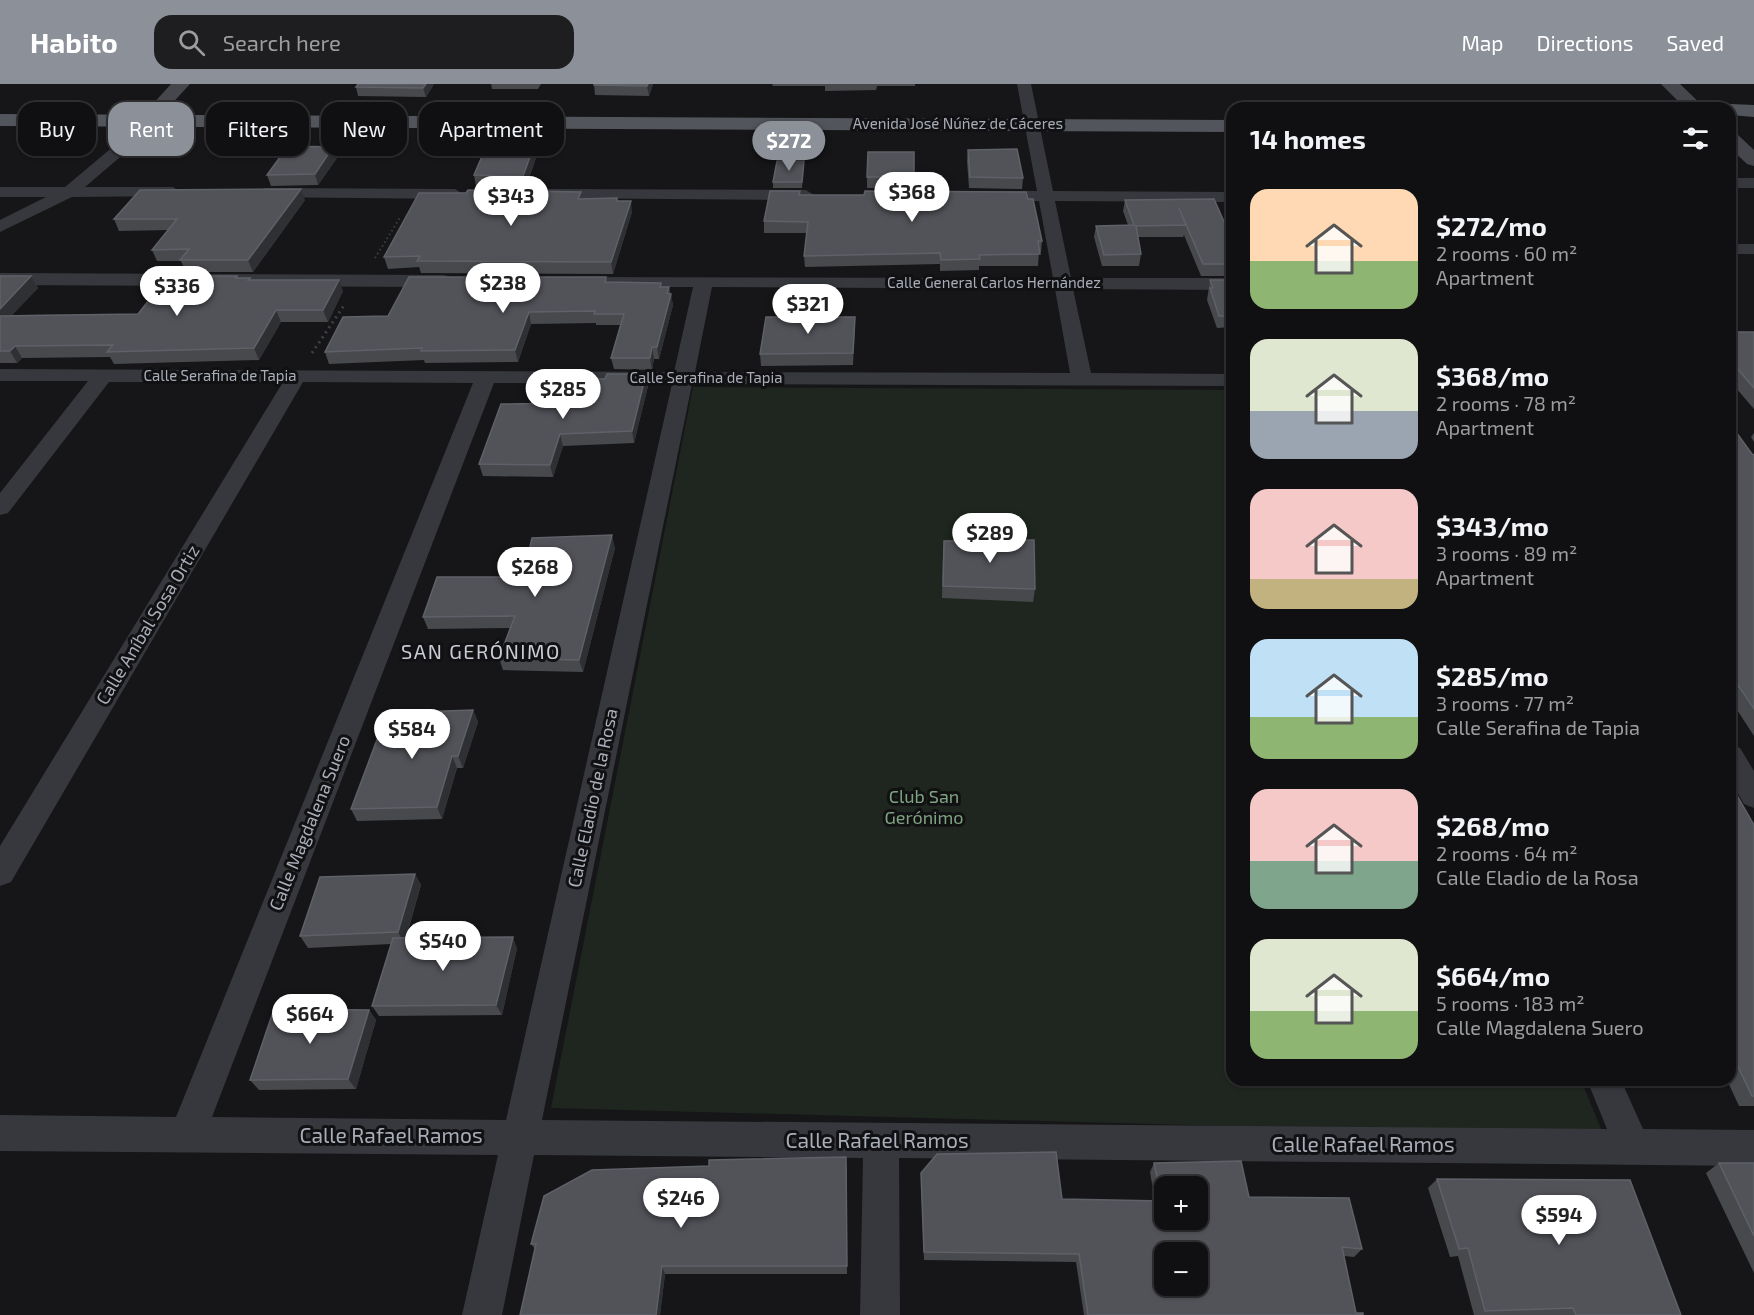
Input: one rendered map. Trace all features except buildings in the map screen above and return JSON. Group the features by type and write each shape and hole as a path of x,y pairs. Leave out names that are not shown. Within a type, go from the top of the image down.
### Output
{"main road":[{"name":"Avenida José Núñez de Cáceres","path":"0,105 108,105"},
{"name":"Avenida José Núñez de Cáceres","path":"194,105 1030,116 1226,126"},
{"name":"Avenida José Núñez de Cáceres","path":"194,121 1030,116 1226,109"},
{"path":"1736,110 1754,111"},
{"name":"Avenida José Núñez de Cáceres","path":"0,120 108,121"},
{"path":"1736,128 1754,128"}],"street":[{"path":"164,102 181,84"},
{"path":"1024,84 1082,380"},
{"path":"1670,84 1690,102"},
{"path":"1736,144 1754,160"},
{"path":"0,227 69,192 112,156"},
{"path":"1736,183 1754,183"},
{"path":"0,192 189,192"},
{"path":"248,193 475,194"},
{"path":"522,194 821,195"},
{"path":"976,196 1226,197"},
{"path":"1736,249 1754,249"},
{"path":"0,279 467,281"},
{"name":"Calle General Carlos Hernández","path":"550,281 1226,284"},
{"name":"Calle Eladio de la Rosa","path":"482,1315 704,281"},
{"name":"Calle Serafina de Tapia","path":"0,375 1226,380"},
{"path":"0,508 104,375"},
{"name":"Calle Aníbal Sosa Ortiz","path":"0,873 297,376"},
{"name":"Calle Magdalena Suero","path":"188,1135 486,377"},
{"path":"1736,766 1754,796"},
{"path":"1607,1086 1632,1147"},
{"name":"Calle Rafael Ramos","path":"0,1133 1754,1148"},
{"path":"880,1315 881,1141"}],"green space":[{"name":"Club San Gerónimo","path":"693,387 1226,390 1226,1086 1583,1086 1604,1136 551,1108"}],"district":[{"name":"SAN GERÓNIMO","path":"481,652"}]}
